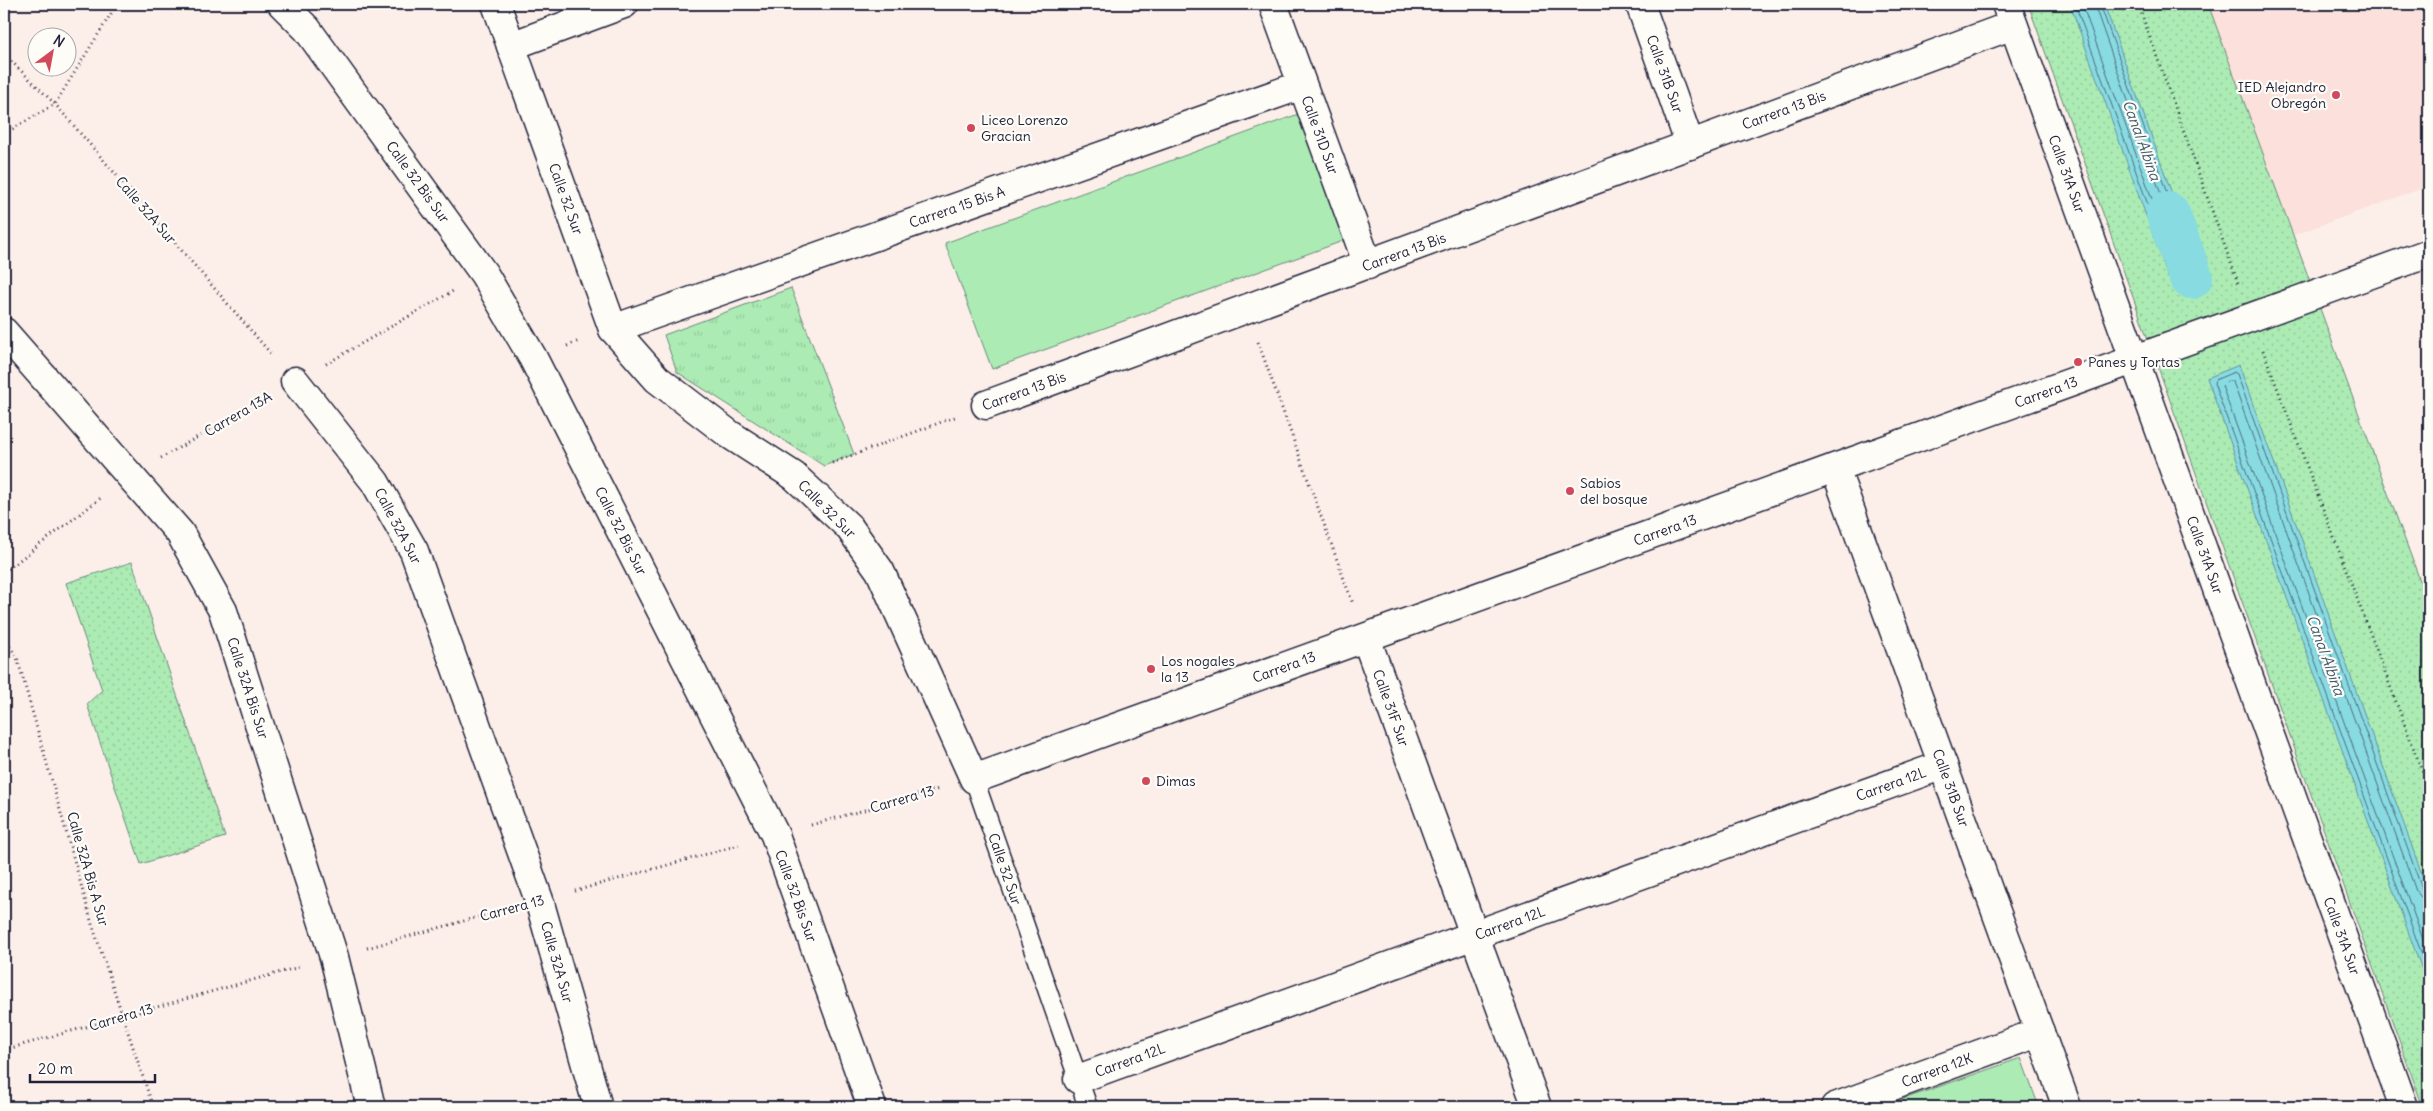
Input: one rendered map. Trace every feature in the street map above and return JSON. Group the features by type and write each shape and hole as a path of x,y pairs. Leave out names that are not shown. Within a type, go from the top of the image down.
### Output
{"street":[{"name":"Calle 32 Bis Sur","path":"282,4 307,29 484,274 533,358 775,835 872,1107"},
{"name":"Calle 32 Sur","path":"496,4 613,329 657,379 729,434 794,476 849,527 880,571 974,779"},
{"path":"511,46 624,4"},
{"name":"Calle 31D Sur","path":"1273,4 1368,265"},
{"name":"Calle 31B Sur","path":"1640,4 1690,145"},
{"name":"Carrera 13 Bis","path":"986,405 1690,145 2009,14"},
{"name":"Calle 31A Sur","path":"2009,14 2404,1107"},
{"name":"Carrera 15 Bis A","path":"613,329 1302,85"},
{"name":"Carrera 13","path":"974,779 2429,254"},
{"name":"Calle 32A Bis Sur","path":"4,332 180,533 223,611 334,957 372,1107"},
{"name":"Calle 32A Sur","path":"295,381 375,482 414,551 539,900 598,1107"},
{"name":"Calle 31B Sur","path":"1835,468 2067,1107"},
{"name":"Calle 31F Sur","path":"1366,638 1537,1107"},
{"name":"Carrera 12L","path":"1078,1079 1943,765"},
{"name":"Carrera 12K","path":"1835,1107 1874,1101 2040,1032"}],"lane":[{"name":"Calle 32 Sur","path":"974,779 1088,1107"}],"path":[{"path":"4,134 55,104 117,4"},
{"path":"2138,4 2251,318 2429,789"},
{"name":"Calle 32A Sur","path":"4,54 55,104 295,381"},
{"name":"Carrera 13A","path":"4,572 130,475 484,274"},
{"path":"1246,309 1366,638"},
{"path":"533,358 613,329"},
{"name":"Carrera 13 Bis","path":"794,476 986,405"},
{"name":"Calle 32A Bis A Sur","path":"4,638 17,656 92,924 153,1107"},
{"name":"Carrera 13","path":"4,1050 974,779"}],"shaded area":[{"name":"IED Alejandro Obregón","path":"2208,4 2429,4 2429,186 2294,235"}],"green space":[{"path":"2028,4 2208,4 2429,605 2429,1107 2423,1107"},
{"path":"1304,112 1351,238 992,369 945,243"},
{"path":"791,288 854,454 824,466 677,372 664,335"},
{"path":"132,562 225,837 141,864 87,704 102,690 66,583"},
{"path":"2021,1058 2039,1107 1897,1107 1895,1102"}],"water":[{"path":"2070,4 2104,4 2198,266 2168,277"},
{"path":"2239,365 2429,894 2429,989 2207,378"}],"waterway":[{"name":"Canal Albina","path":"2168,214 2191,277"}],"place":[{"name":"IED Alejandro Obregón","path":"2336,95"},
{"name":"Liceo Lorenzo Gracian","path":"971,128"},
{"name":"Panes y Tortas","path":"2078,362"},
{"name":"Sabios del bosque","path":"1570,491"},
{"name":"Los nogales la 13","path":"1151,669"},
{"name":"Dimas","path":"1146,781"}]}
